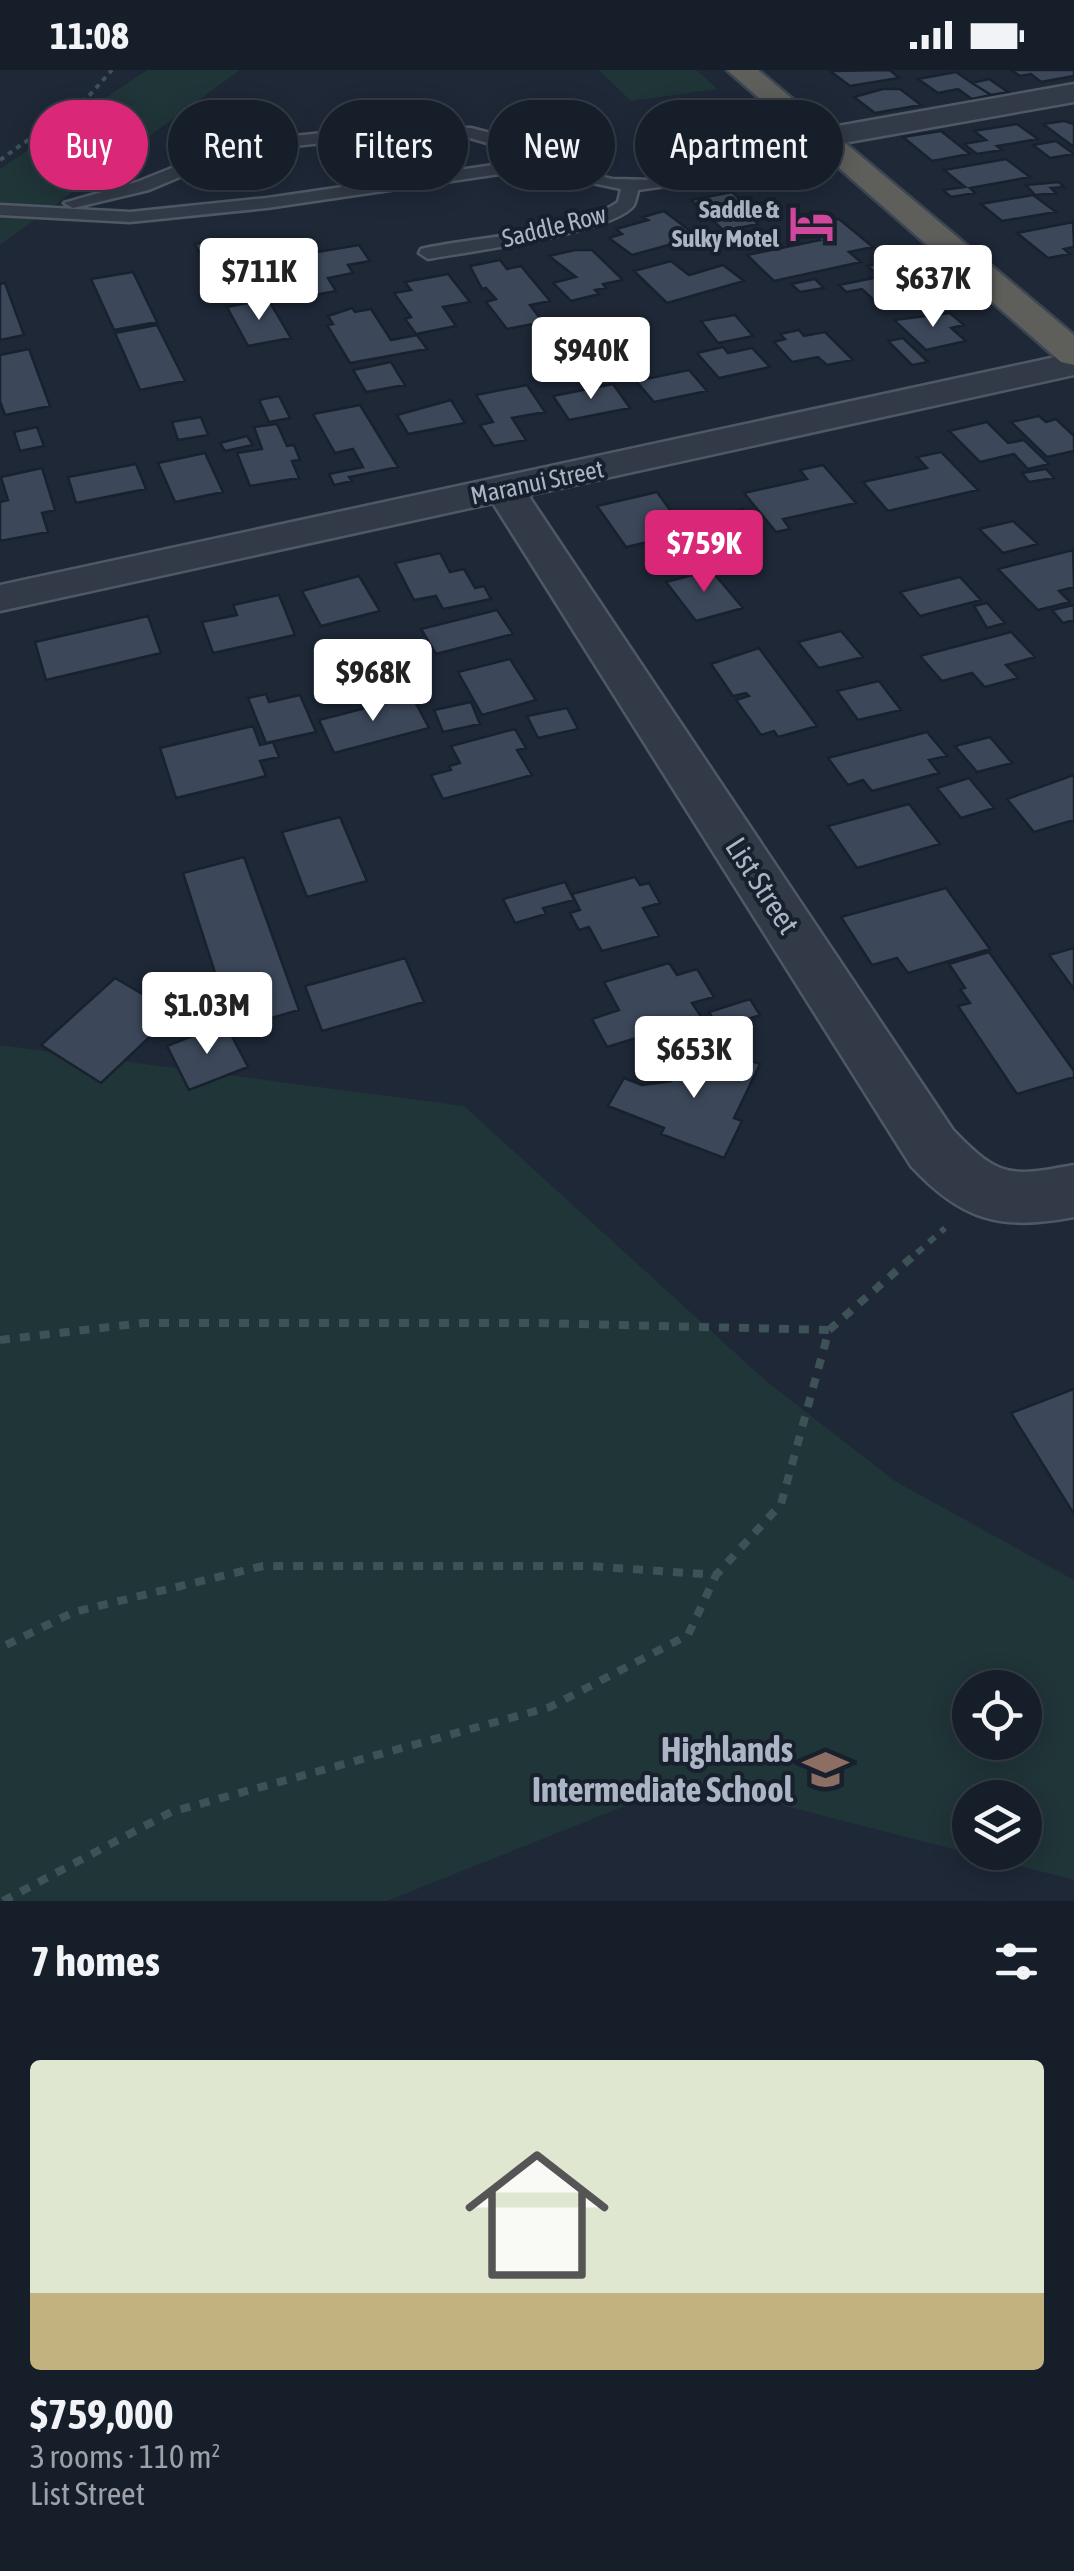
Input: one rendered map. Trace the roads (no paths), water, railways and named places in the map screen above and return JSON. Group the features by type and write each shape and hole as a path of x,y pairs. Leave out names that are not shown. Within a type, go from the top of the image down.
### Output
{"highway":[{"path":"741,70 776,100"},
{"path":"843,156 1074,354"}],"street":[{"path":"843,145 1074,94"},
{"name":"Maranui Street","path":"0,598 1074,364"},
{"name":"List Street","path":"504,489 932,1148 959,1179 984,1194 1030,1200 1074,1190"}],"lane":[{"path":"0,209 104,198 214,156 265,144 390,131 470,133 488,139"},
{"path":"0,209 130,217 266,203 488,169"},
{"path":"615,182 631,185"},
{"name":"Saddle Row","path":"428,253 594,221 626,204 631,185 635,184"}],"place":[{"name":"Saddle & Sulky Motel","path":"812,223"},
{"name":"Highlands Intermediate School","path":"826,1770"}]}
